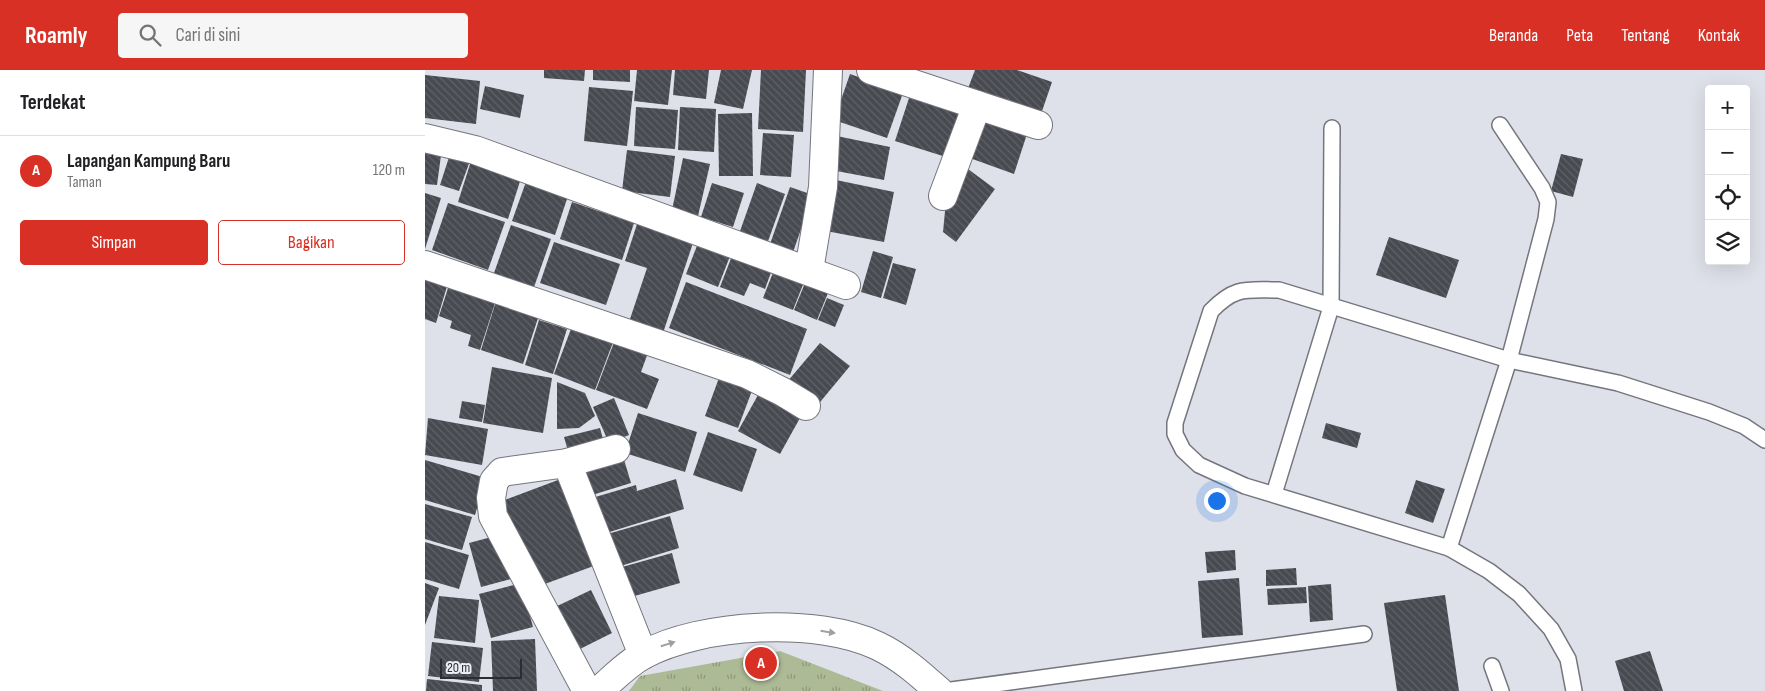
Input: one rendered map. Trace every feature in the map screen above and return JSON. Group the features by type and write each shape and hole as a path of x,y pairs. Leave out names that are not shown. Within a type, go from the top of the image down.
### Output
{"street":[{"path":"809,270 823,187 828,70"},
{"path":"871,70 1038,125"},
{"path":"943,196 977,105"},
{"path":"425,138 475,150 846,285"},
{"path":"425,265 747,374 806,406"},
{"path":"587,691 493,516 491,507 494,481 502,472 567,463 617,449"},
{"path":"567,463 643,655"},
{"path":"599,691 626,666 662,646 713,632 751,626 829,631 877,645 909,665 939,691"}],"lane":[{"path":"1449,548 1509,360 1546,220 1548,202 1542,188 1500,125"},
{"path":"1274,494 1331,307 1332,128"},
{"path":"1574,691 1568,658 1551,629 1519,594 1489,571 1449,548 1245,486 1199,465 1183,450 1175,434 1175,423 1211,311 1224,298 1239,290 1279,290 1509,360 1618,383 1709,412 1743,426 1765,440"},
{"path":"944,691 1364,634"},
{"path":"1492,666 1501,691"}],"green space":[{"path":"780,651 883,691 629,691 640,676"}],"building":[{"path":"544,70 585,70 584,81 544,78"},
{"path":"593,70 630,70 630,82 593,80"},
{"path":"637,70 672,70 668,105 634,101"},
{"path":"675,70 709,70 706,99 673,95"},
{"path":"721,70 752,70 743,109 714,103"},
{"path":"761,70 806,70 803,132 758,129"},
{"path":"975,70 1017,70 1052,82 1040,117 967,91"},
{"path":"850,74 903,93 887,138 834,120"},
{"path":"425,75 480,81 476,124 425,118"},
{"path":"485,86 524,95 520,118 480,109"},
{"path":"589,87 633,91 627,146 584,141"},
{"path":"910,95 961,111 946,157 895,141"},
{"path":"636,107 678,110 675,149 634,146"},
{"path":"680,107 716,109 714,152 678,150"},
{"path":"752,113 753,176 719,176 718,114"},
{"path":"981,118 1027,134 1014,174 967,157"},
{"path":"763,133 794,135 791,177 760,175"},
{"path":"832,135 890,147 884,180 826,169"},
{"path":"425,146 442,148 437,185 425,184"},
{"path":"627,150 675,156 670,197 622,191"},
{"path":"451,151 471,158 459,191 440,185"},
{"path":"1561,154 1583,159 1573,197 1551,191"},
{"path":"472,158 522,175 508,219 458,202"},
{"path":"683,158 710,164 698,216 672,210"},
{"path":"968,169 995,189 956,242 943,232 946,201"},
{"path":"527,179 569,193 555,235 512,221"},
{"path":"836,180 894,192 884,242 826,231"},
{"path":"712,183 744,193 733,227 701,217"},
{"path":"757,183 785,194 767,244 739,234"},
{"path":"790,187 813,195 792,255 769,247"},
{"path":"425,193 441,198 425,249"},
{"path":"572,202 634,223 622,260 560,239"},
{"path":"448,203 505,222 488,270 432,250"},
{"path":"639,218 695,237 663,333 629,322 647,268 625,261"},
{"path":"511,225 551,239 534,287 494,273"},
{"path":"1389,237 1459,260 1446,298 1376,275"},
{"path":"700,238 732,251 718,287 686,274"},
{"path":"554,242 620,264 606,305 540,283"},
{"path":"735,248 774,264 765,289 750,283 744,296 720,287"},
{"path":"873,251 893,257 881,298 861,292"},
{"path":"893,263 916,269 906,305 883,298"},
{"path":"776,265 806,277 793,310 763,298"},
{"path":"425,275 448,283 436,323 425,319"},
{"path":"686,282 807,329 790,375 669,328"},
{"path":"805,283 828,293 817,320 794,310"},
{"path":"449,285 496,300 480,350 468,346 471,335 450,328 452,321 439,316"},
{"path":"827,298 844,305 835,327 818,320"},
{"path":"496,301 539,315 523,364 481,350"},
{"path":"539,320 567,329 553,374 525,365"},
{"path":"574,321 615,337 595,390 554,374"},
{"path":"616,337 649,350 641,372 659,379 647,409 596,390"},
{"path":"820,343 850,366 816,407 787,382"},
{"path":"492,367 552,378 543,433 483,423"},
{"path":"723,367 756,380 738,428 705,416"},
{"path":"557,382 585,393 595,416 579,428 557,429"},
{"path":"763,386 805,409 780,454 738,431"},
{"path":"614,398 629,435 609,443 593,407"},
{"path":"462,401 485,405 482,422 459,418"},
{"path":"638,413 697,432 685,472 625,453"},
{"path":"428,418 488,429 482,465 425,455"},
{"path":"1326,423 1361,433 1357,448 1322,438"},
{"path":"600,428 606,450 570,458 564,437"},
{"path":"708,432 757,449 742,492 693,475"},
{"path":"622,453 631,483 589,496 580,465"},
{"path":"425,460 486,478 475,515 425,500"},
{"path":"566,477 599,564 534,588 502,501"},
{"path":"676,479 684,509 603,534 592,498 636,485 637,491"},
{"path":"1416,480 1445,489 1433,523 1405,513"},
{"path":"425,504 472,517 462,550 425,539"},
{"path":"670,516 679,548 614,568 604,535"},
{"path":"499,535 511,579 481,587 469,543"},
{"path":"425,542 469,555 459,589 425,579"},
{"path":"1235,550 1236,570 1207,573 1205,552"},
{"path":"672,553 680,583 624,599 615,569"},
{"path":"1296,568 1297,585 1266,586 1266,570"},
{"path":"1239,578 1243,635 1202,638 1198,581"},
{"path":"425,583 439,588 425,625"},
{"path":"521,583 533,627 491,638 479,594"},
{"path":"1331,584 1333,620 1310,622 1308,586"},
{"path":"1306,587 1307,603 1268,605 1267,589"},
{"path":"591,590 612,633 574,652 553,608"},
{"path":"1445,595 1459,691 1397,691 1384,603"},
{"path":"439,596 479,600 475,643 434,638"},
{"path":"535,639 537,691 493,691 491,641"},
{"path":"432,642 483,648 479,682 428,676"},
{"path":"1650,651 1663,691 1624,691 1615,661"},
{"path":"427,679 482,685 482,691 426,691"}],"place":[{"name":"Lapangan Kampung Baru","path":"761,663"}]}
